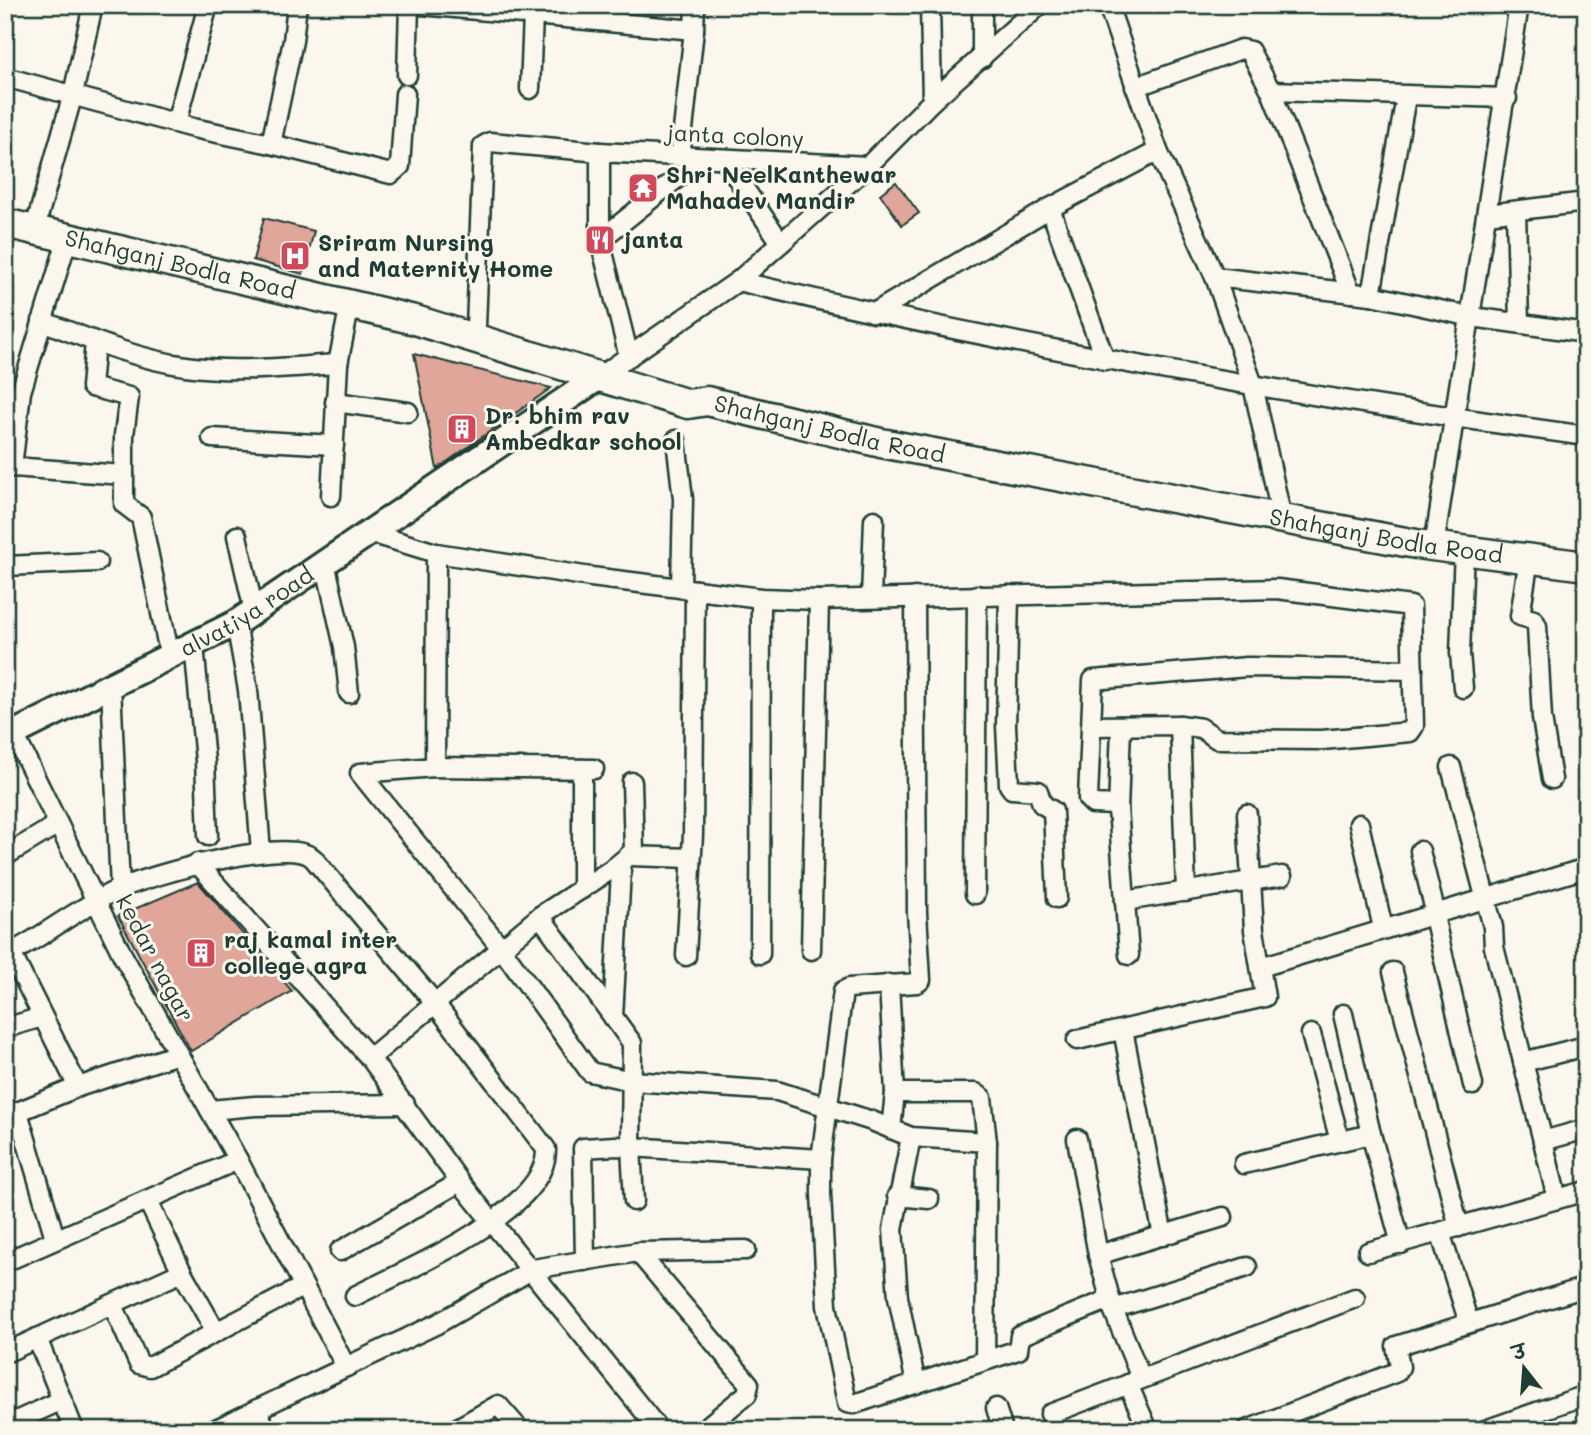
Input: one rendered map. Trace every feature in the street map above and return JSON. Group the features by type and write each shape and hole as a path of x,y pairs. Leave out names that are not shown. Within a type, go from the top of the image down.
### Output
{"main road":[{"path":"5,207 36,223 476,327 616,366"},
{"name":"Shahganj Bodla Road","path":"5,223 36,223 68,237 440,327 616,366 697,389 707,401 881,443 1434,546 1586,566"}],"street":[{"path":"36,223 73,94 93,5"},
{"path":"176,123 208,5"},
{"path":"271,144 293,41 297,5"},
{"path":"407,75 409,5"},
{"path":"421,5 533,10 694,30"},
{"path":"680,157 695,5"},
{"path":"930,5 932,101"},
{"path":"982,5 982,58"},
{"path":"600,152 600,240 616,366 738,281 868,166 932,101 1040,5"},
{"path":"1108,5 1158,151 1215,277 1253,385 1282,519"},
{"path":"1434,546 1507,98 1519,5"},
{"path":"530,89 533,10"},
{"path":"1135,87 1246,48 1271,91 1351,293"},
{"path":"5,77 176,123 391,174 400,166 405,94"},
{"path":"1271,91 1507,98"},
{"path":"1371,295 1406,97"},
{"name":"janta colony","path":"476,327 483,146 490,142 701,159 868,166"},
{"path":"874,313 1050,208 1158,151"},
{"path":"600,240 701,159"},
{"path":"725,160 781,243"},
{"path":"1487,214 1586,202"},
{"path":"1050,208 1105,360"},
{"path":"1516,211 1519,323"},
{"path":"68,237 21,392 9,467 124,475"},
{"path":"1215,277 1371,295 1472,317 1586,333"},
{"path":"738,281 874,313 1105,360 1453,418 1586,436"},
{"path":"331,496 338,364 349,304"},
{"path":"42,321 142,357 198,367 239,370 338,364"},
{"path":"95,342 90,387 127,396 129,400 124,504 141,517 170,657"},
{"name":"alvatiya road","path":"10,736 245,617 616,366"},
{"path":"335,402 408,412"},
{"path":"212,438 334,445"},
{"path":"676,440 683,499 688,589 691,858 686,957"},
{"path":"871,597 874,520"},
{"path":"368,532 436,553 761,597 819,600 1277,589 1411,606 1414,726 1410,732 1322,740 1217,738 1201,728 1180,725 1093,726"},
{"path":"237,536 261,852"},
{"path":"1463,688 1460,643 1464,549"},
{"path":"435,768 436,553"},
{"path":"1529,558 1520,616 1534,620 1537,626 1542,718 1552,779"},
{"path":"5,566 97,562"},
{"path":"325,562 344,647 349,693"},
{"path":"975,894 977,595"},
{"path":"1009,595 1006,726 1009,785 1012,789 1038,791 1042,804 1053,811 1057,898"},
{"path":"760,954 761,597"},
{"path":"915,597 917,912 922,980 917,984 890,984 843,991 821,1159 822,1269 847,1403 855,1404 1018,1350 1020,1336 1112,1304 1247,1266"},
{"path":"811,950 819,600"},
{"path":"194,645 205,761 208,836"},
{"path":"1118,812 1114,805 1093,804 1088,799 1093,726 1092,683 1098,677 1247,667 1413,670"},
{"path":"111,685 120,889"},
{"path":"1180,725 1186,892"},
{"path":"1121,726 1118,812 1129,955"},
{"name":"kedar nagar","path":"10,736 346,1367"},
{"path":"1451,767 1485,897 1556,1199"},
{"path":"582,889 588,769 435,768 361,772 502,949 590,1072 632,1080 777,1091 828,1106 911,1138 987,1142"},
{"path":"370,1058 540,916 630,856 634,851 632,782"},
{"path":"1077,1040 1262,999 1265,994 1254,930 1247,814"},
{"path":"5,856 58,824"},
{"path":"1359,824 1383,928"},
{"path":"1420,851 1473,1085"},
{"path":"78,1087 8,955 120,889 197,863 261,852 309,854 434,1002 546,1149 542,1169 527,1190 494,1223 355,1296"},
{"path":"630,856 691,858"},
{"path":"197,863 370,1058 460,1182 533,1269 659,1430"},
{"path":"613,1017 621,871 615,867"},
{"path":"1261,967 1434,912 1586,868"},
{"path":"1125,901 1283,876"},
{"path":"540,916 632,1043 631,1147 634,1201"},
{"path":"1393,972 1460,1227"},
{"path":"890,984 895,1093 891,1129"},
{"path":"1343,1014 1371,1134 1401,1244"},
{"path":"5,1028 42,1017"},
{"path":"1123,1030 1163,1236"},
{"path":"1311,1034 1340,1141"},
{"path":"1523,1062 1586,1046"},
{"path":"55,1238 12,1114 78,1087 178,1054"},
{"path":"895,1093 980,1093 987,1142 985,1360"},
{"path":"210,1110 254,1106 405,1104"},
{"path":"1542,1141 1586,1129"},
{"path":"1244,1164 1371,1134"},
{"path":"911,1138 897,1196 893,1255 898,1297 916,1384"},
{"path":"1077,1139 1098,1255 1148,1430"},
{"path":"585,1261 581,1149 631,1147 821,1159"},
{"path":"5,1262 238,1160"},
{"path":"340,1251 460,1182"},
{"path":"1368,1252 1586,1191"},
{"path":"897,1196 929,1199"},
{"path":"148,1200 182,1272 216,1332"},
{"path":"1098,1255 1223,1216"},
{"path":"1440,1232 1468,1323"},
{"path":"214,1430 437,1324 533,1269 638,1252 746,1250"},
{"path":"638,1252 750,1384 747,1394 703,1430"},
{"path":"5,1353 182,1272"},
{"path":"113,1305 139,1364 145,1368 302,1287"},
{"path":"1247,1430 1394,1374 1400,1367 1396,1346 1586,1287"},
{"path":"1050,1414 1262,1336 1355,1298"},
{"path":"37,1338 60,1401 74,1430"},
{"path":"1485,1430 1586,1395"},
{"path":"5,1426 60,1401"},
{"path":"454,1430 498,1405 520,1430"},
{"path":"996,1408 1003,1430"},
{"path":"257,1409 266,1430"}],"building":[{"path":"896,182 919,213 902,225 880,194"},
{"path":"264,218 314,231 303,274 253,260"},
{"name":"Dr. bhim rav Ambedkar school","path":"414,354 551,388 437,469"},
{"name":"raj kamal inter college agra","path":"198,882 292,991 191,1051 118,916"}],"place":[{"name":"Shri NeelKanthewar Mahadev Mandir","path":"643,188"},
{"name":"janta","path":"600,240"},
{"name":"Sriram Nursing and Maternity Home","path":"295,256"},
{"name":"Dr. bhim rav Ambedkar school","path":"462,429"},
{"name":"raj kamal inter college agra","path":"201,953"}]}
